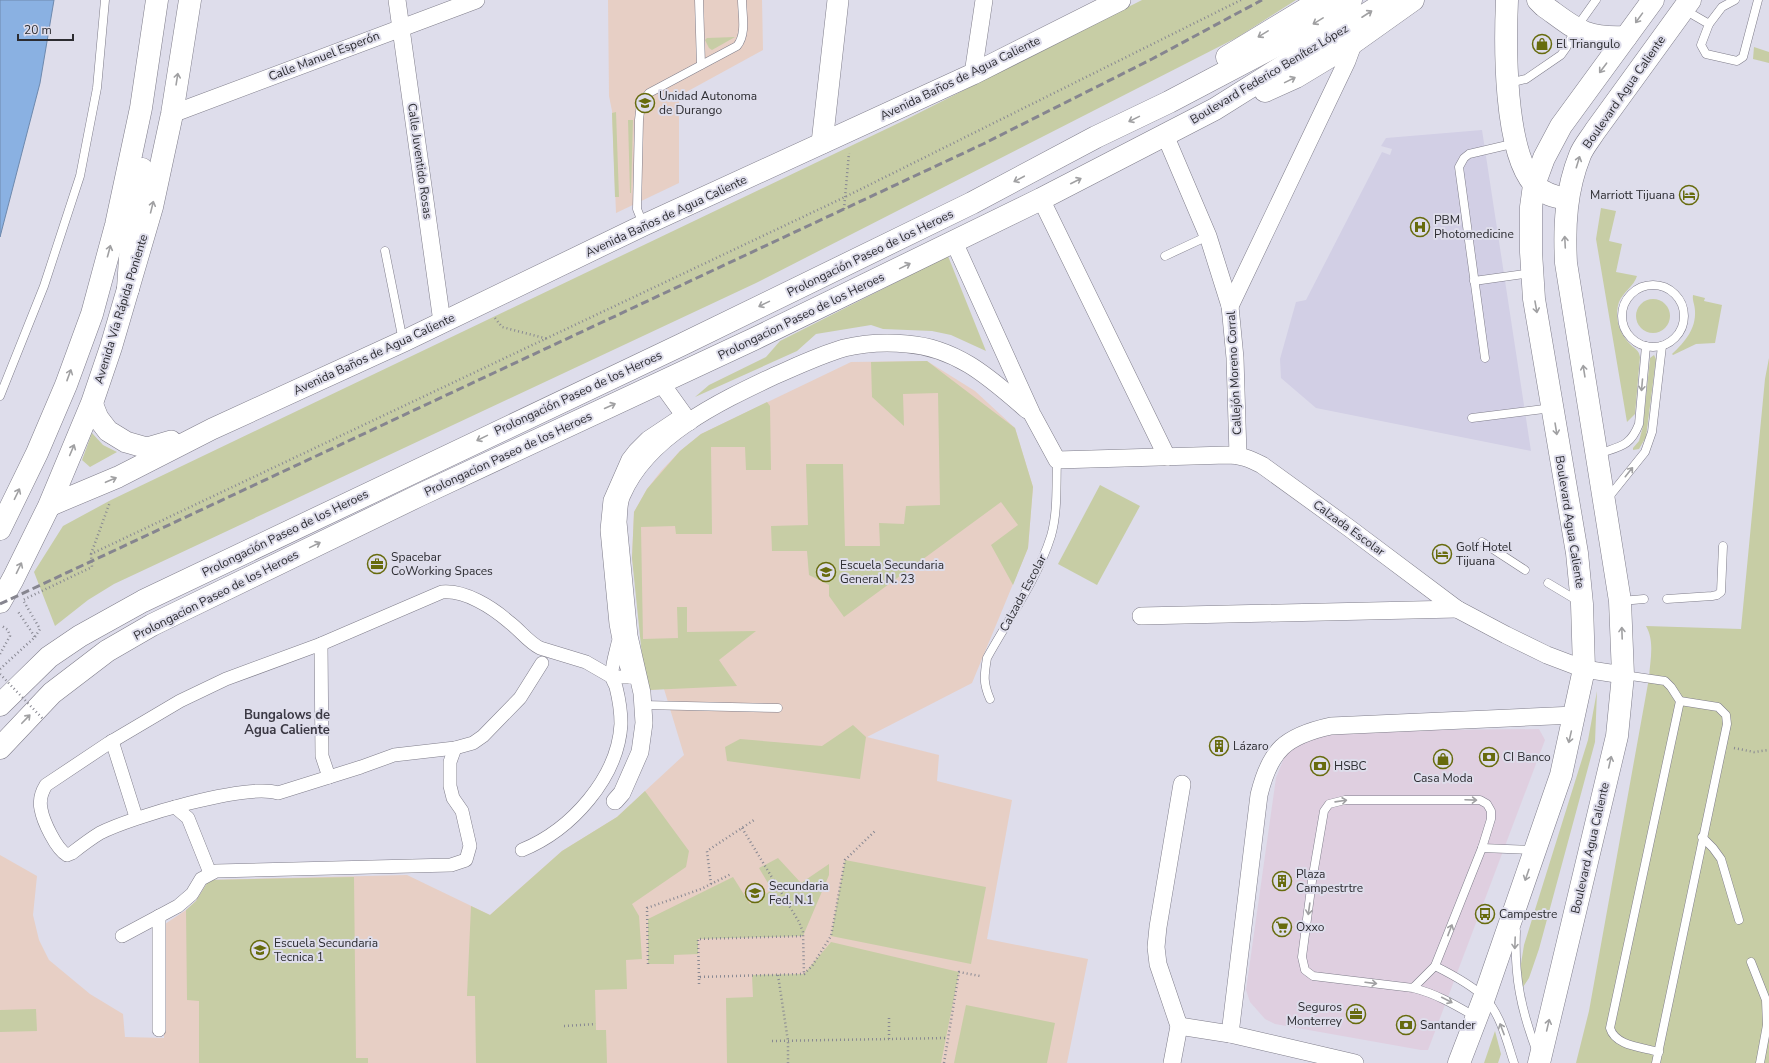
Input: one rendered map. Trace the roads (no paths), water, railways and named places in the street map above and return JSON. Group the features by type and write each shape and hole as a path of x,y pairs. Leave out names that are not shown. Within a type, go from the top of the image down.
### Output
{"main road":[{"path":"0,529 37,453 66,385 92,314 116,225 141,108 157,0"},
{"path":"128,289 131,242 167,0"},
{"name":"Avenida Vía Rápida Poniente","path":"8,606 13,579 49,506 92,402 128,289 152,207 172,114 190,0"},
{"path":"1169,102 1208,70 1237,50 1321,0"},
{"name":"Boulevard Federico Benítez López","path":"1169,102 1281,43 1351,0"},
{"name":"Boulevard Federico Benítez López","path":"1041,199 1215,109 1389,0"},
{"path":"1215,109 1268,90 1296,77 1354,42 1413,0"},
{"path":"1508,0 1506,56 1512,124 1516,143 1524,168 1534,185 1546,194 1567,199"},
{"path":"1539,0 1576,28 1600,37 1626,37"},
{"name":"Boulevard Agua Caliente","path":"1459,1063 1477,1018 1561,775 1584,669 1582,604 1577,553 1534,299 1530,252 1531,207 1534,185 1544,158 1561,126 1653,0"},
{"name":"Boulevard Agua Caliente","path":"1542,1062 1617,736 1623,675 1620,601 1566,263 1564,233 1567,199 1580,154 1686,4"},
{"name":"Prolongación Paseo de los Heroes","path":"0,705 49,657 80,636 143,601 688,341 943,217 1096,137 1169,102"},
{"name":"Prolongacion Paseo de los Heroes","path":"0,748 52,693 107,651 152,625 406,502 661,383 1041,199"}],"street":[{"name":"Calle Juventido Rosas","path":"397,0 442,322"},
{"name":"Calle Manuel Esperón","path":"172,114 476,0"},
{"path":"822,143 838,0"},
{"path":"974,74 984,0"},
{"name":"Avenida Baños de Agua Caliente","path":"49,506 118,477 212,429 404,341 644,225 974,74 1120,0"},
{"path":"1230,306 1347,61 1354,42"},
{"name":"Callejón Moreno Corral","path":"1165,134 1208,236 1230,306 1235,358 1238,455"},
{"path":"1041,199 1167,457"},
{"path":"954,242 1032,414 1057,460"},
{"path":"522,850 549,836 592,796 603,779 614,755 621,724 618,700 612,677 618,639 607,530 610,500 628,459 647,438 755,385 808,361 844,348 874,343 909,344 937,350 961,359 982,372 1032,414"},
{"path":"661,383 686,418"},
{"name":"Avenida Baños de Agua Caliente","path":"92,402 98,418 108,430 126,442 147,448 212,429"},
{"path":"615,801 622,793 640,752 644,723 643,705 635,677 629,636 618,522 619,506 626,487 644,460 686,418"},
{"name":"Calzada Escolar","path":"1057,460 1238,455 1248,458 1262,465 1457,609 1547,655 1584,669 1623,675"},
{"path":"540,648 543,656 542,663 520,698 483,736 473,743 455,748 394,755 278,793 264,790 195,802 136,817 99,834 72,853 67,854 58,847 42,814 41,798 42,791 46,785 112,742 180,701 226,679 321,644 432,596 449,592 458,593 486,606 510,622 535,646 586,662 612,677 635,677"},
{"path":"1142,616 1457,609"},
{"path":"618,639 635,677"},
{"path":"321,644 322,756 329,777"},
{"path":"542,663 550,658 562,655"},
{"path":"1230,1034 1259,795 1270,763 1278,751 1299,735 1331,726 1575,715"},
{"path":"112,742 136,817"},
{"path":"122,936 178,906 192,894 201,879 210,873 222,870 336,869 459,863 466,860 470,846 462,811 453,798 450,786 450,762 455,748"},
{"path":"1172,1063 1179,1026 1158,964 1156,946 1182,784"},
{"path":"188,818 195,802"},
{"path":"175,807 188,818 210,873"},
{"path":"159,916 159,1030"},
{"path":"1179,1026 1230,1034 1355,1063"}],"lane":[{"path":"0,396 44,286 80,176 97,88 105,0"},
{"path":"699,0 701,65"},
{"path":"644,225 637,209 639,120 641,103 649,93 740,43 743,32 742,0"},
{"path":"1508,84 1526,79 1561,55 1576,28 1596,0"},
{"path":"1735,0 1722,7 1709,24 1701,45 1706,54 1737,61 1743,57 1758,0"},
{"path":"1686,4 1709,24"},
{"path":"1485,358 1459,167 1464,158 1469,154 1516,143"},
{"path":"1165,256 1208,236"},
{"path":"385,251 404,341"},
{"path":"1474,281 1532,273"},
{"path":"1649,286 1659,286 1669,290 1677,296 1682,305 1684,315 1683,326 1678,335 1671,342 1662,346 1646,346 1635,341 1628,333 1624,324 1623,314 1626,304 1631,295 1639,289 1649,286"},
{"path":"1597,455 1627,443 1634,436 1638,424 1646,346"},
{"path":"1604,502 1645,452 1652,432 1662,346"},
{"path":"1472,418 1552,408"},
{"name":"Calzada Escolar","path":"990,699 985,687 984,675 987,658 1040,566 1051,535 1055,509 1057,460"},
{"path":"1482,542 1525,570"},
{"path":"1667,599 1712,596 1721,592 1723,546"},
{"path":"1548,583 1582,604"},
{"path":"1620,601 1644,599"},
{"path":"1623,675 1665,681 1680,701 1610,1028 1612,1035 1617,1041 1658,1052"},
{"path":"1656,1063 1702,837 1727,724 1726,715 1718,707 1680,701"},
{"path":"643,705 778,708"},
{"path":"1413,988 1435,966 1482,848 1491,818 1488,804 1480,800 1337,801 1330,804 1324,811 1302,957 1305,970 1313,976 1413,988 1429,992 1446,999 1477,1018"},
{"path":"1702,837 1721,859 1739,920"},
{"path":"1482,848 1536,850"},
{"path":"1517,904 1515,972 1527,1027 1542,1062"},
{"path":"1751,962 1766,1000 1767,1025 1760,1063"},
{"path":"1435,966 1447,972 1484,998 1495,1013 1514,1063"}],"water":[{"path":"0,0 54,0 40,83 0,237"}],"railway":[{"path":"0,604 983,144 1152,59 1262,0"}],"place":[{"name":"El Triangulo","path":"1542,44"},
{"name":"Unidad Autonoma de Durango","path":"645,103"},
{"name":"Marriott Tijuana","path":"1689,195"},
{"name":"PBM Photomedicine","path":"1420,227"},
{"name":"Golf Hotel Tijuana","path":"1442,554"},
{"name":"Spacebar CoWorking Spaces","path":"377,564"},
{"name":"Escuela Secundaria General N. 23","path":"826,572"},
{"name":"Lázaro","path":"1219,746"},
{"name":"CI Banco","path":"1489,757"},
{"name":"Casa Moda","path":"1443,759"},
{"name":"HSBC","path":"1320,766"},
{"name":"Plaza Campestrtre","path":"1282,881"},
{"name":"Secundaria Fed. N.1","path":"755,893"},
{"name":"Campestre","path":"1485,914"},
{"name":"Oxxo","path":"1282,927"},
{"name":"Escuela Secundaria Tecnica 1","path":"260,950"},
{"name":"Seguros Monterrey","path":"1356,1014"},
{"name":"Santander","path":"1406,1025"}],"district":[{"name":"Bungalows de Agua Caliente","path":"287,722"}]}
